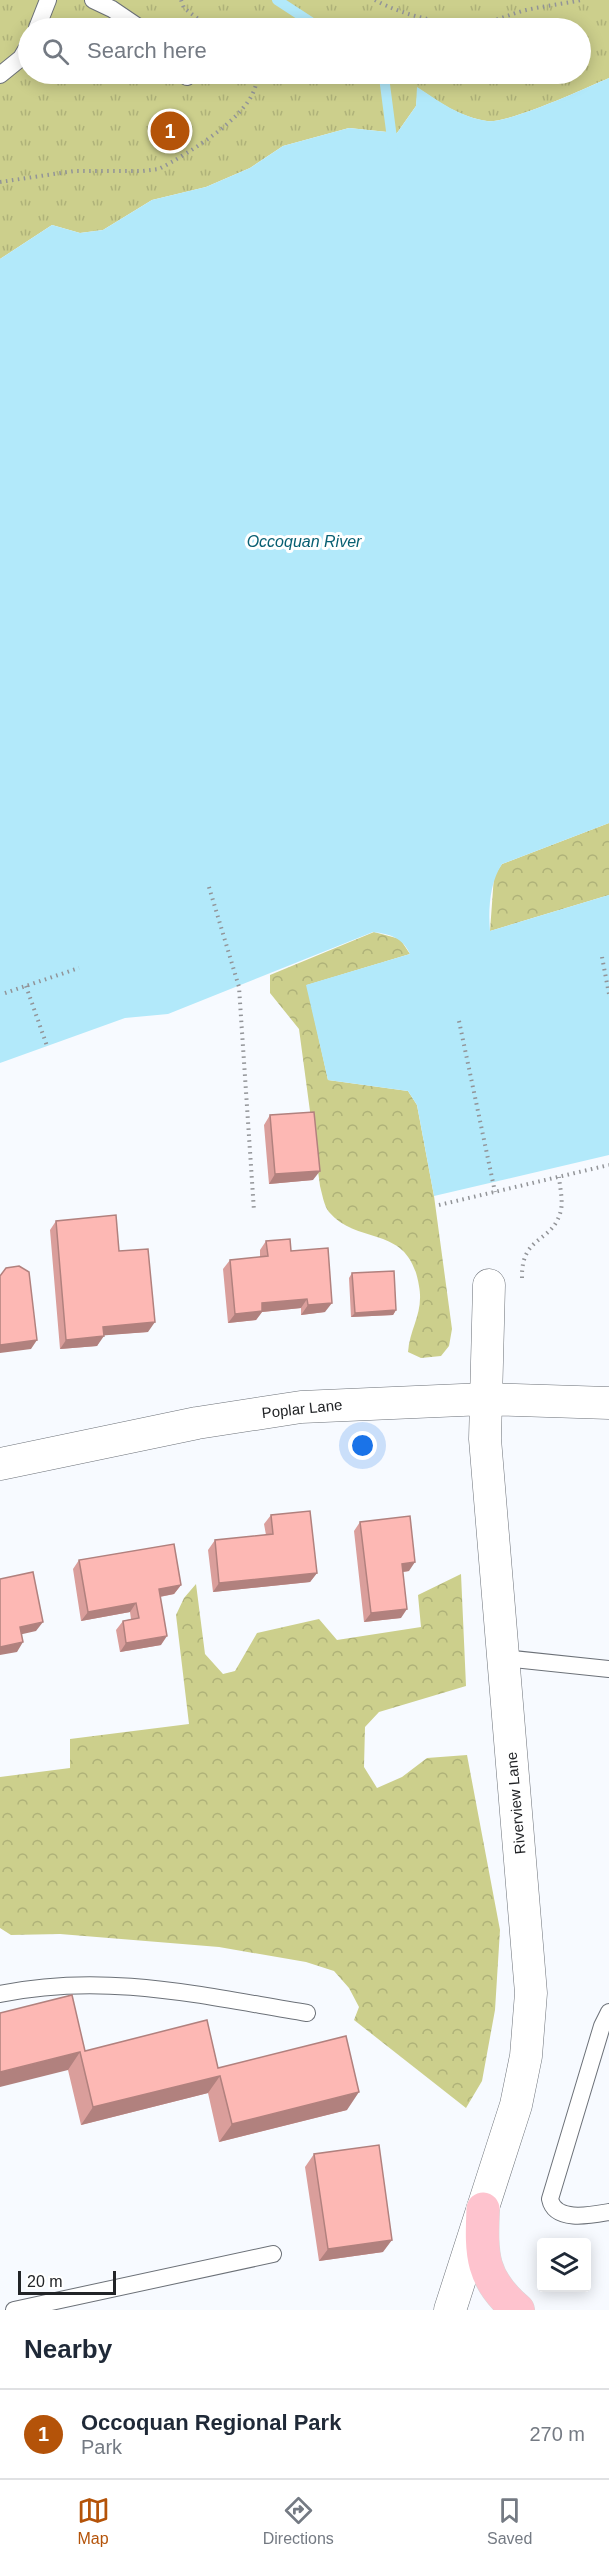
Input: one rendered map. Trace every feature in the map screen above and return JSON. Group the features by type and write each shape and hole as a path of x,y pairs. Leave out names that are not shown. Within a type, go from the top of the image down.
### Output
{"highway":[{"path":"483,2209 484,2264 492,2284 518,2310"}],"street":[{"name":"Riverview Lane","path":"450,2310 516,2105 526,2056 531,1993 485,1439 489,1285"},
{"name":"Poplar Lane","path":"0,1464 197,1423 301,1407 485,1399 609,1403"}],"lane":[{"path":"42,18 48,0"},
{"path":"93,0 125,18"},
{"path":"0,75 18,60"},
{"path":"504,1658 609,1670"},
{"path":"0,1994 39,1986 99,1983 159,1989 306,2013"},
{"path":"609,2012 550,2199 554,2208 568,2215 609,2212"},
{"path":"14,2310 273,2253"}],"path":[{"path":"181,0 184,8 197,18"},
{"path":"375,0 393,10 422,18"},
{"path":"500,18 581,0"},
{"path":"0,182 74,171 159,169 238,115 253,96 257,84"},
{"path":"209,888 239,987 254,1211"},
{"path":"602,957 609,994"},
{"path":"5,993 79,968"},
{"path":"26,986 47,1046"},
{"path":"459,1021 495,1192"},
{"path":"439,1205 609,1165"},
{"path":"523,1289 522,1260 528,1248 546,1234 559,1217 562,1201 559,1177"}],"green space":[{"path":"0,0 609,0 609,78 566,97 512,117 487,121 459,113 418,88 416,106 397,133 349,128 283,146 250,168 206,187 152,200 103,230 80,233 52,225 0,259"},
{"path":"609,823 609,895 490,931 494,876 502,864"},
{"path":"374,932 400,939 410,954 307,985 328,1080 408,1091 417,1105 434,1196 452,1329 449,1346 441,1356 421,1358 408,1352 420,1296 413,1266 405,1253 382,1238 341,1223 326,1206 320,1186 299,1029 270,993 270,975"},
{"path":"461,1574 466,1686 379,1712 365,1727 364,1767 377,1788 402,1777 427,1758 467,1755 500,1930 495,2010 482,2081 466,2108 354,2020 359,2007 349,1988 334,1971 306,1962 219,1947 60,1934 11,1935 0,1928 0,1777 70,1768 70,1739 189,1724 176,1615 184,1598 196,1584 205,1654 223,1674 235,1671 257,1633 319,1619 337,1640 421,1627 418,1595"}],"water":[{"name":"Occoquan River","path":"609,78 609,823 502,864 492,887 489,914 490,931 609,895 609,1155 434,1196 417,1105 408,1091 328,1080 306,985 410,954 400,941 373,932 168,1014 125,1018 0,1063 0,259 52,225 80,233 103,230 152,200 206,187 250,168 283,146 349,128 397,133 416,106 417,87 459,112 487,121 512,117"}],"building":[{"path":"314,1112 320,1171 275,1174 270,1115"},
{"path":"116,1215 119,1251 148,1249 155,1322 103,1327 104,1336 66,1340 56,1221"},
{"path":"290,1239 291,1251 328,1248 332,1303 308,1305 307,1299 262,1303 262,1311 235,1314 230,1260 268,1256 266,1241"},
{"path":"19,1266 29,1272 37,1340 0,1345 0,1276 6,1268"},
{"path":"394,1271 396,1310 355,1313 352,1273"},
{"path":"310,1511 317,1573 219,1583 215,1540 273,1534 271,1515"},
{"path":"410,1516 415,1562 402,1564 407,1609 371,1613 360,1522"},
{"path":"174,1544 181,1585 159,1589 167,1636 126,1643 123,1621 139,1618 136,1603 88,1612 79,1560"},
{"path":"33,1572 43,1622 20,1627 23,1642 0,1647 0,1579"},
{"path":"72,1995 85,2051 207,2020 218,2068 346,2036 359,2092 232,2124 220,2076 93,2107 80,2052 0,2072 0,2013"},
{"path":"379,2145 392,2240 328,2249 314,2154"}],"waterway":[{"path":"277,0 305,18"},
{"path":"385,84 393,146"}],"place":[{"name":"Occoquan Regional Park","path":"170,131"}]}
